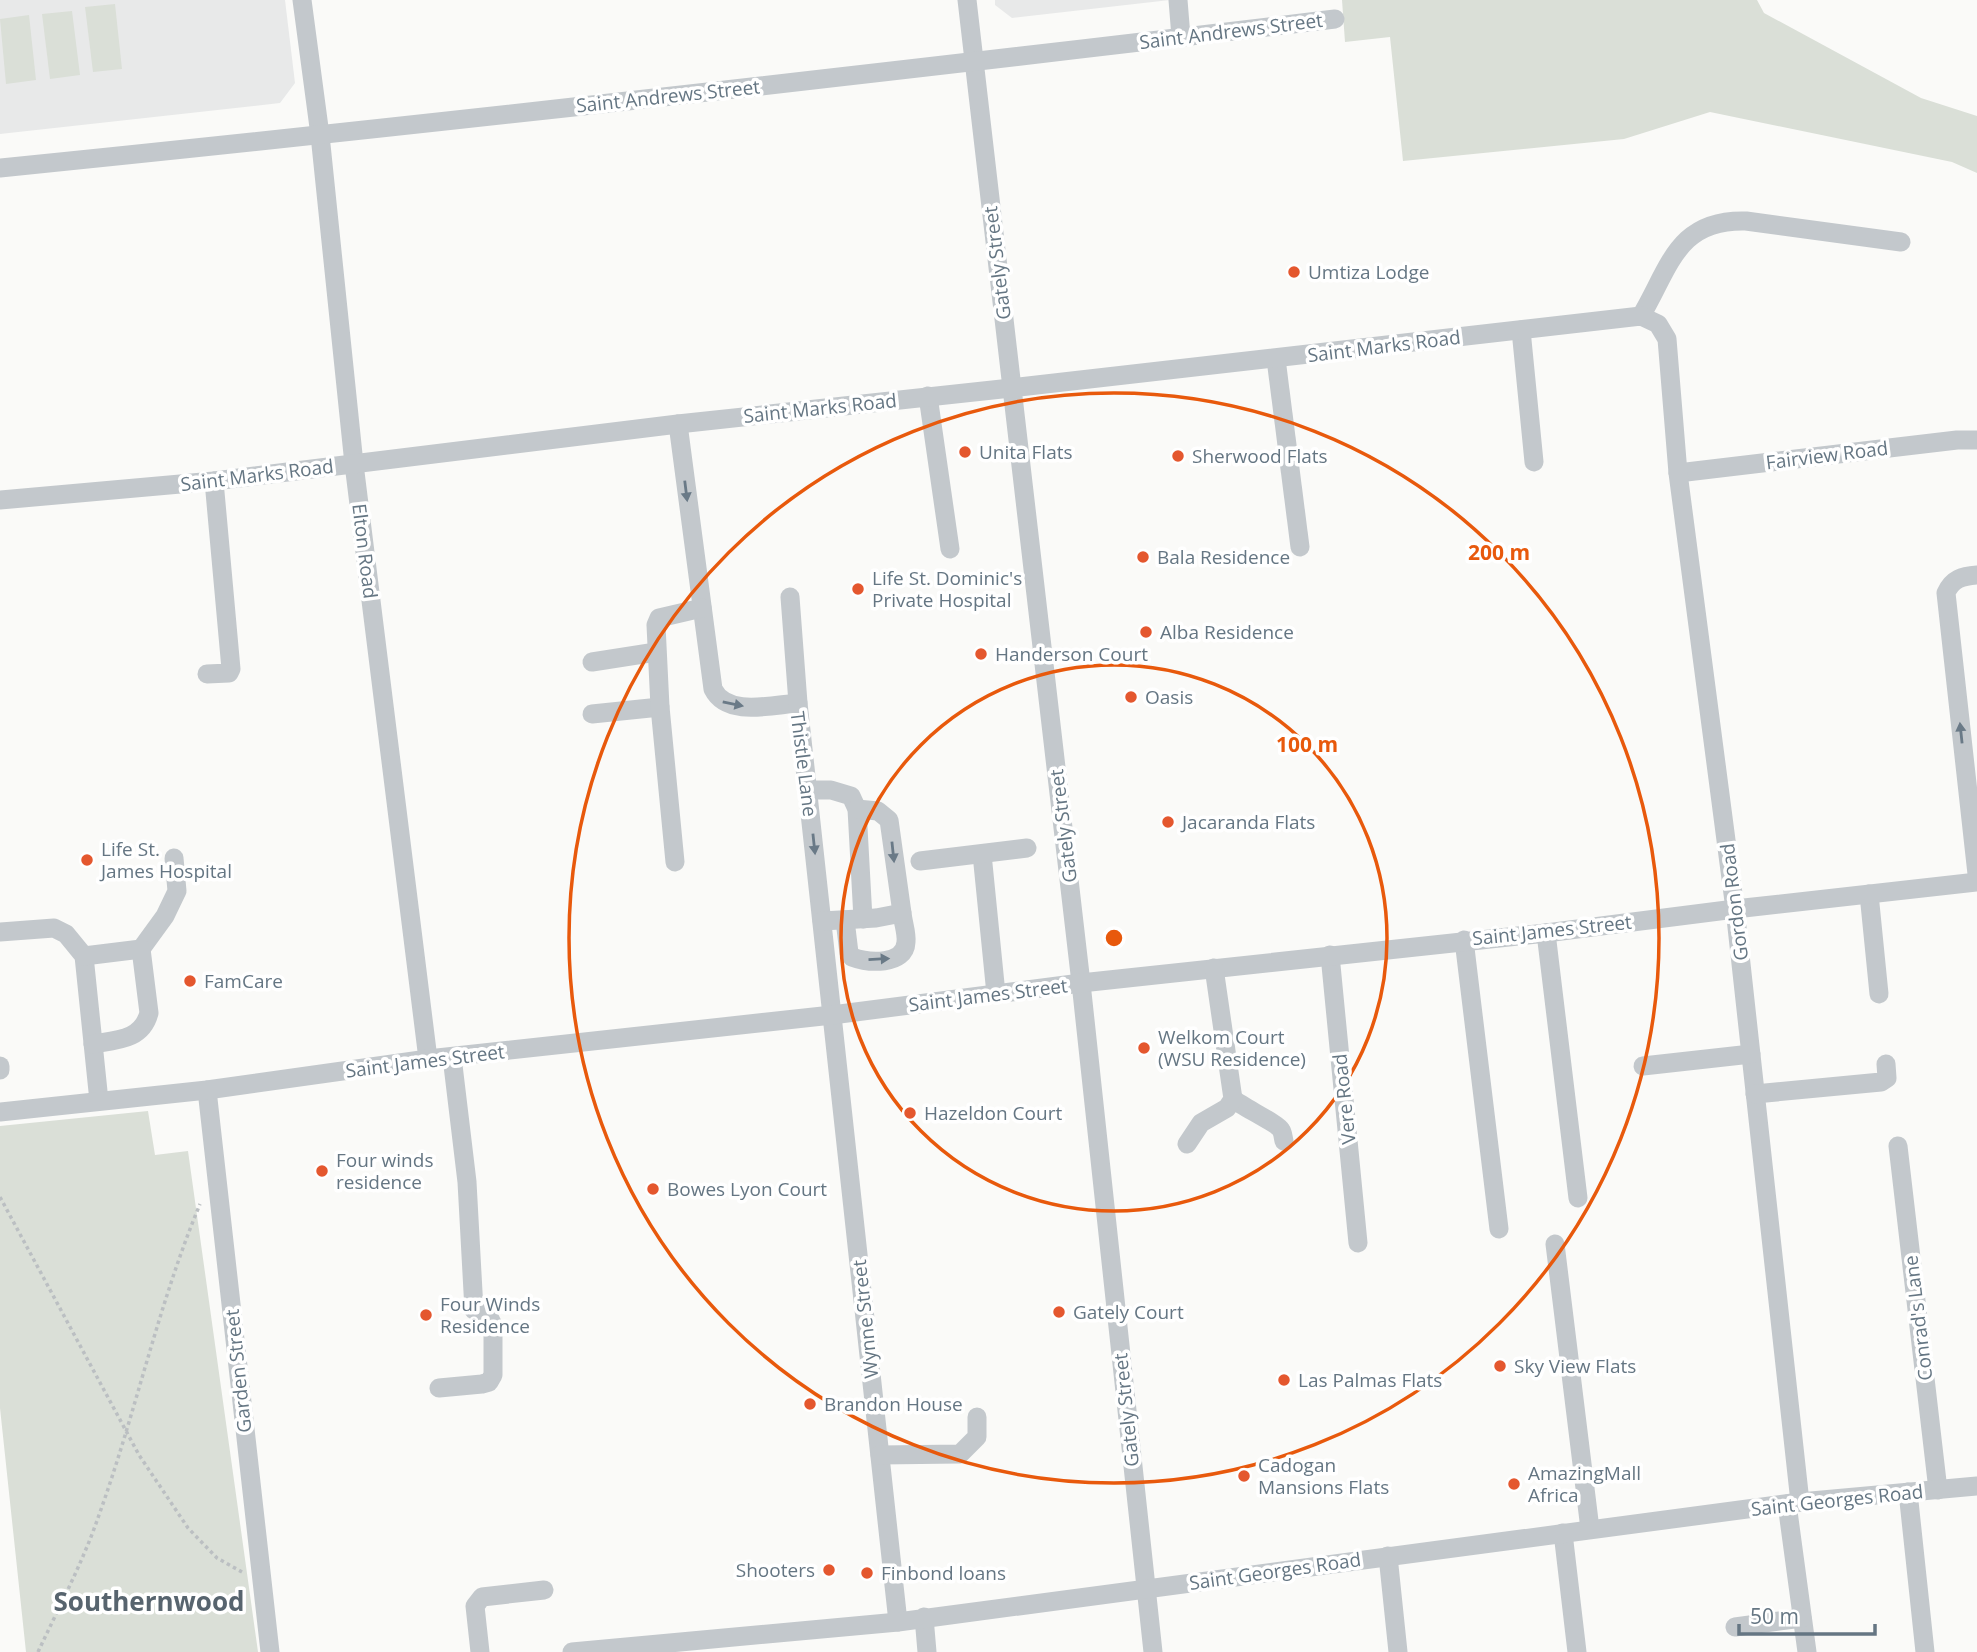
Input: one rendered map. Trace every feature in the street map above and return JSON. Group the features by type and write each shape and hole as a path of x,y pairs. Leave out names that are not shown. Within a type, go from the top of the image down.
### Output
{"street":[{"name":"Elton Road","path":"302,0 320,135 354,464 428,1059"},
{"name":"Gately Street","path":"967,0 1081,983 1153,1652"},
{"path":"1178,0 1181,37"},
{"name":"Saint Andrews Street","path":"0,168 320,135 1335,19"},
{"path":"1641,316 1684,243 1711,224 1746,221 1901,243"},
{"name":"Saint Marks Road","path":"0,500 214,481 678,424 1641,316"},
{"name":"Gordon Road","path":"1641,316 1658,324 1667,340 1678,473 1735,909 1751,1054 1807,1652"},
{"path":"1521,330 1534,462"},
{"path":"1276,359 1300,547"},
{"path":"928,396 950,548"},
{"name":"Thistle Lane","path":"678,424 710,674 717,698 725,704 740,707 798,703 832,1015"},
{"name":"Fairview Road","path":"1678,473 1957,440 1977,440"},
{"path":"207,674 229,673 231,668 214,481"},
{"path":"1977,575 1956,579 1946,593 1977,874"},
{"path":"790,597 798,703"},
{"path":"675,863 660,707 656,625 659,618 702,608"},
{"path":"592,662 656,652"},
{"path":"592,714 660,707"},
{"path":"808,790 831,790 851,796 856,808 854,919 849,953 852,957 879,960 897,958 903,953 906,941 889,820 878,811 856,808"},
{"path":"920,861 1027,848"},
{"path":"982,854 996,994"},
{"path":"93,1044 127,1038 140,1031 146,1023 149,1013 141,949 165,916 177,891 174,858"},
{"name":"Saint James Street","path":"0,1112 207,1090 428,1059 832,1015 1081,983 1546,933 1977,882"},
{"path":"1869,894 1879,994"},
{"path":"822,921 902,914"},
{"path":"0,932 54,928 66,933 84,956 99,1101"},
{"path":"1546,933 1578,1198"},
{"path":"1464,940 1499,1229"},
{"path":"84,956 141,949"},
{"name":"Vere Road","path":"1329,955 1358,1243"},
{"path":"1187,1144 1201,1123 1227,1108 1233,1099 1214,968"},
{"name":"Wynne Street","path":"832,1015 898,1622"},
{"path":"1643,1066 1751,1054"},
{"path":"439,1388 482,1384 489,1382 494,1375 492,1325 489,1317 474,1310 467,1182 452,1057"},
{"path":"1755,1094 1881,1082 1886,1078 1886,1064"},
{"name":"Garden Street","path":"207,1090 270,1652"},
{"path":"1233,1099 1247,1110 1274,1122 1281,1129 1284,1141"},
{"name":"Conrad's Lane","path":"1898,1146 1938,1490"},
{"path":"1555,1244 1590,1530"},
{"path":"880,1455 960,1454 977,1437 977,1418"},
{"name":"Saint Georges Road","path":"572,1652 706,1645 1793,1503 1977,1486"},
{"path":"1908,1492 1925,1652"},
{"path":"1563,1533 1577,1652"},
{"path":"1388,1556 1398,1652"},
{"path":"480,1652 475,1606 482,1597 544,1590"},
{"path":"924,1617 927,1652"},
{"path":"1735,1627 1802,1618"}],"path":[{"path":"0,1197 139,1455 188,1528 217,1558 262,1583"},
{"path":"38,1652 99,1516 165,1296 201,1202"}],"shaded area":[{"path":"0,0 285,0 295,83 280,103 0,134"},
{"path":"995,0 1170,0 1012,18 995,5"},
{"path":"1342,0 1757,0 1764,13 1921,98 1977,116 1977,173 1952,162 1710,112 1624,139 1403,161 1390,37 1345,42"},
{"path":"115,4 122,69 93,72 85,7"},
{"path":"72,11 80,75 50,79 42,14"},
{"path":"29,15 36,80 6,84 0,19"},
{"path":"148,1111 155,1155 188,1151 258,1652 26,1652 0,1408 0,1126"}],"place":[{"name":"Umtiza Lodge","path":"1294,272"},
{"name":"Unita Flats","path":"965,452"},
{"name":"Sherwood Flats","path":"1178,456"},
{"name":"Bala Residence","path":"1143,557"},
{"name":"Life St. Dominic's Private Hospital","path":"858,589"},
{"name":"Alba Residence","path":"1146,632"},
{"name":"Handerson Court","path":"981,654"},
{"name":"Oasis","path":"1131,697"},
{"name":"Jacaranda Flats","path":"1168,822"},
{"name":"Life St. James Hospital","path":"87,860"},
{"name":"FamCare","path":"190,981"},
{"name":"Welkom Court (WSU Residence)","path":"1144,1048"},
{"name":"Hazeldon Court","path":"910,1113"},
{"name":"Four winds residence","path":"322,1171"},
{"name":"Bowes Lyon Court","path":"653,1189"},
{"name":"Gately Court","path":"1059,1312"},
{"name":"Four Winds Residence","path":"426,1315"},
{"name":"Sky View Flats","path":"1500,1366"},
{"name":"Las Palmas Flats","path":"1284,1380"},
{"name":"Brandon House","path":"810,1404"},
{"name":"Cadogan Mansions Flats","path":"1244,1476"},
{"name":"AmazingMall Africa","path":"1514,1484"},
{"name":"Shooters","path":"829,1570"},
{"name":"Finbond loans","path":"867,1573"}],"district":[{"name":"Southernwood","path":"149,1601"}]}
